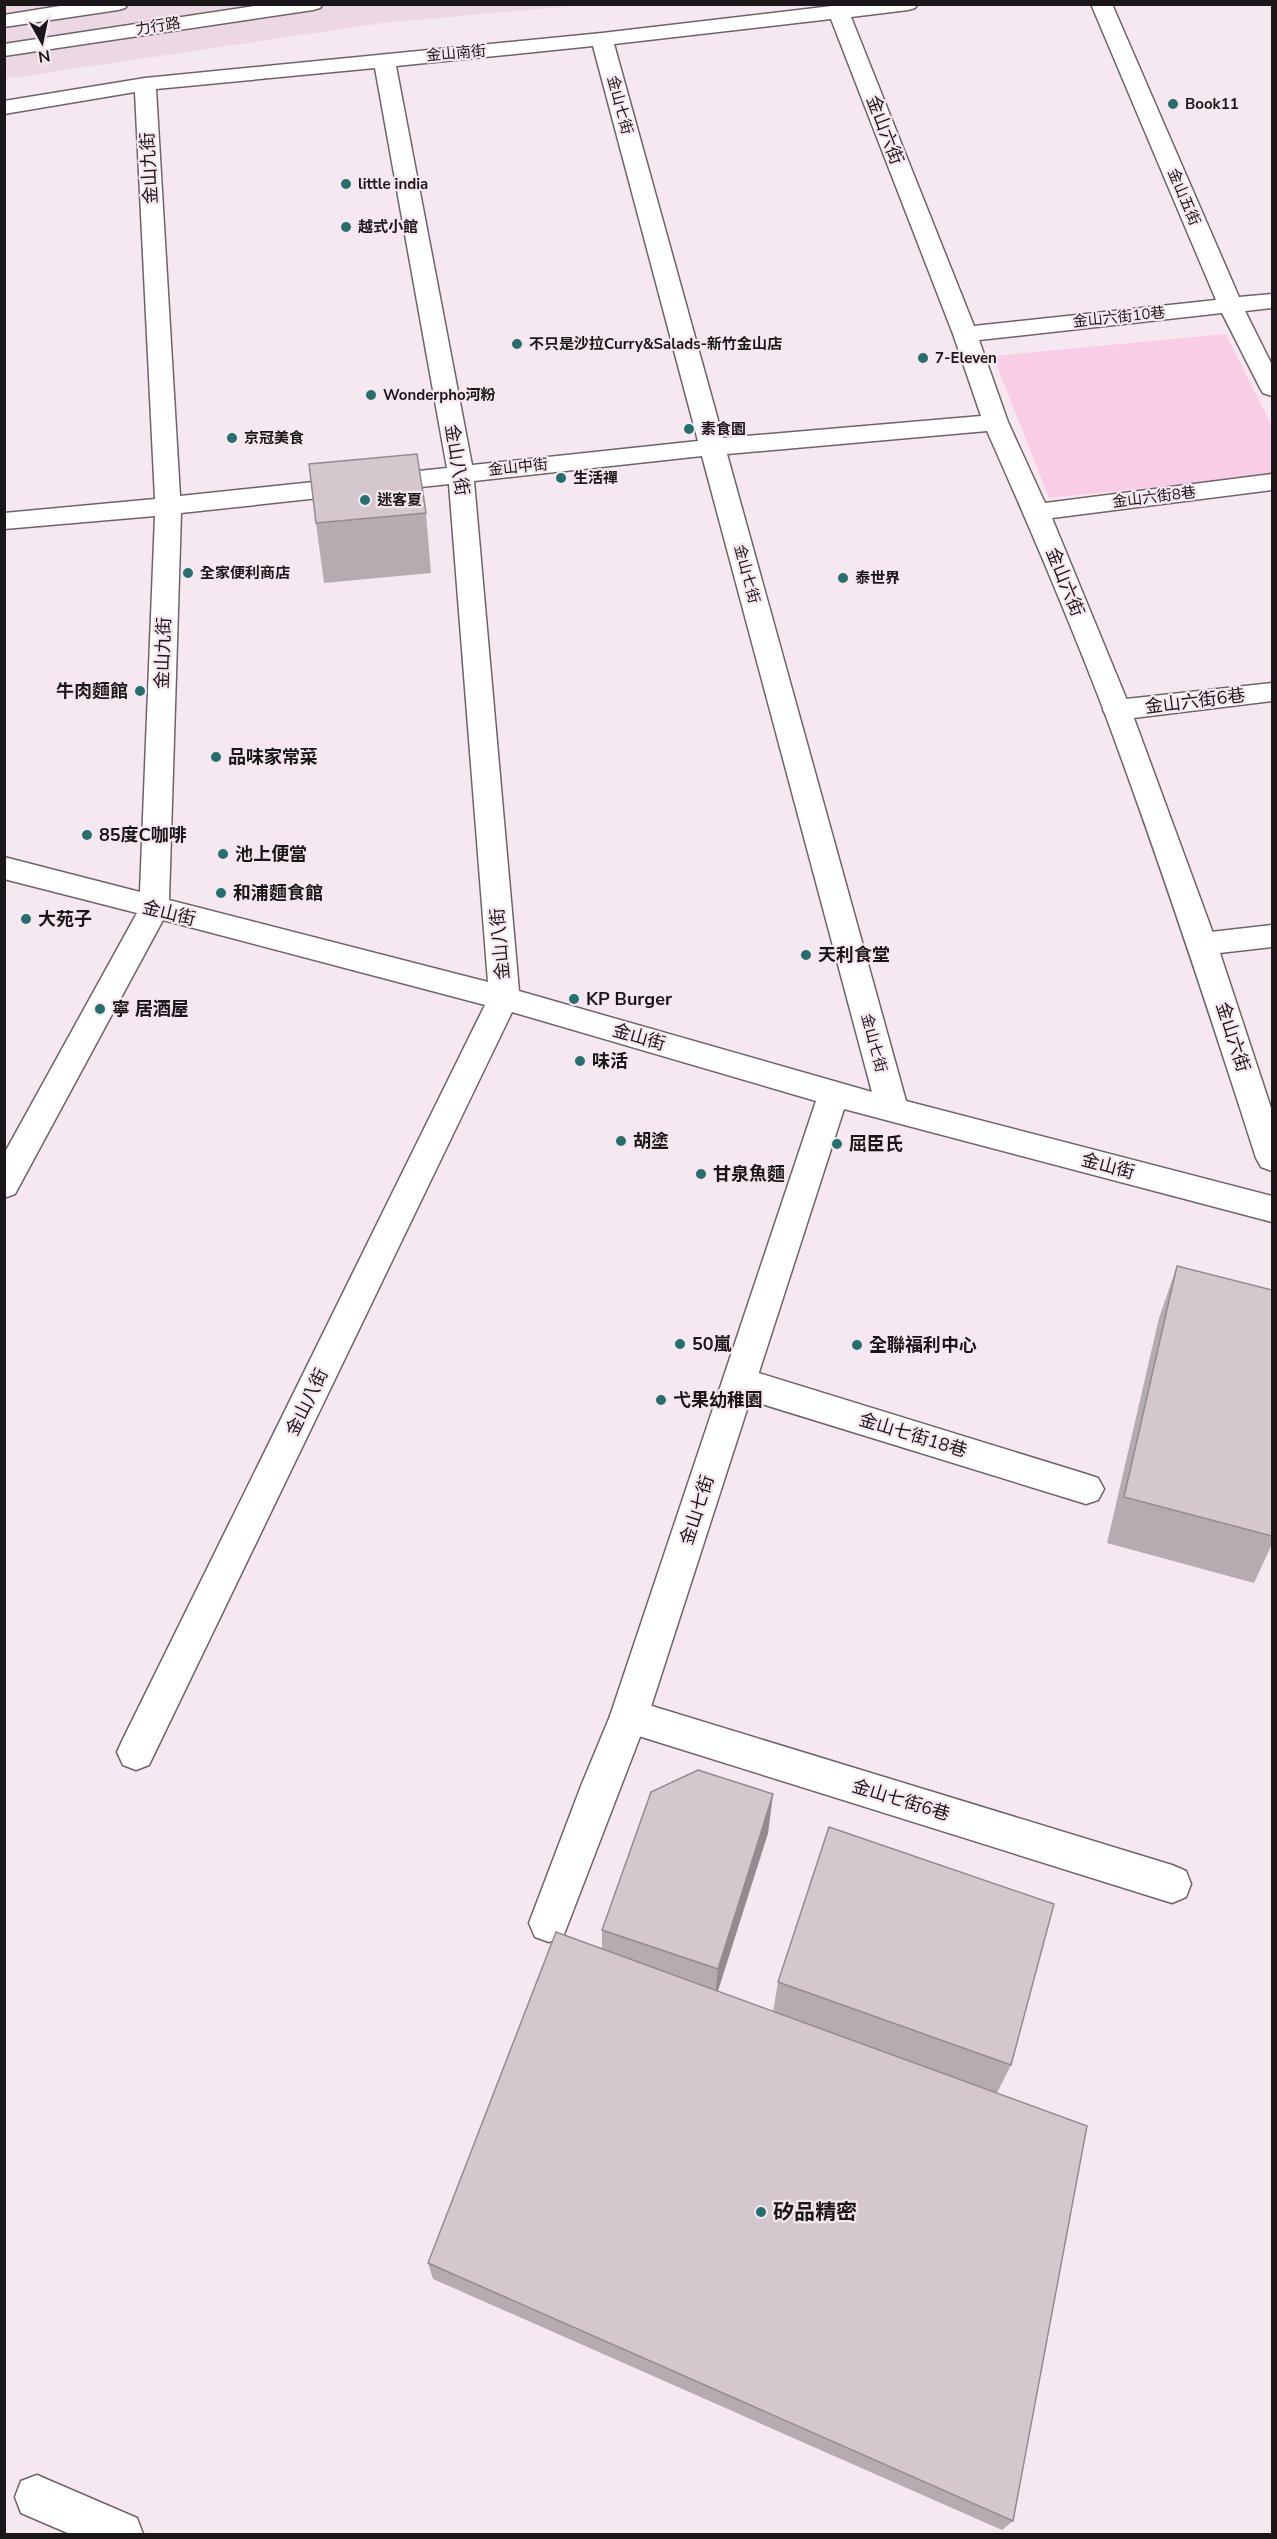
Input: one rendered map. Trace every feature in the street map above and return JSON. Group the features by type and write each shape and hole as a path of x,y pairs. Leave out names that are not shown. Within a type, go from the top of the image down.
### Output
{"street":[{"name":"力行路","path":"4,21 118,4"},
{"name":"力行路","path":"4,50 313,4"},
{"name":"金山南街","path":"4,108 145,84 602,39 908,4"},
{"name":"金山五街","path":"1101,4 1230,305 1272,388"},
{"name":"金山六街","path":"839,12 965,334 996,423 1036,512 1117,710 1203,944 1272,1158"},
{"name":"金山七街","path":"602,39 892,1109"},
{"name":"金山八街","path":"136,1752 504,998 461,473 384,59"},
{"name":"金山九街","path":"4,1185 154,909 168,506 145,84"},
{"name":"金山六街10巷","path":"965,334 1272,301"},
{"name":"金山中街","path":"4,521 168,506 712,447 996,423"},
{"name":"金山六街8巷","path":"1036,512 1272,482"},
{"name":"金山六街6巷","path":"1117,710 1272,692"},
{"name":"金山街","path":"4,868 154,909 504,998 892,1109 1272,1209"},
{"path":"1203,944 1272,936"},
{"name":"金山七街","path":"549,1923 600,1786 629,1716 834,1093"},
{"name":"金山七街18巷","path":"740,1382 1086,1489"},
{"name":"金山七街6巷","path":"629,1716 1172,1884"},
{"path":"37,2497 121,2535"}],"shaded area":[{"path":"4,5 581,5 383,23 5,79"},
{"path":"1226,334 1272,426 1272,475 1049,498 993,356"}],"building":[{"path":"417,454 426,513 316,523 309,464"},
{"path":"1177,1266 1272,1290 1272,1536 1124,1497"},
{"path":"698,1770 773,1794 718,1969 602,1930 651,1792"},
{"path":"829,1827 1054,1904 1011,2065 778,1982"},
{"name":"矽品精密","path":"556,1932 1087,2126 1013,2521 428,2263"}],"place":[{"name":"Book11","path":"1173,104"},
{"name":"little india","path":"346,184"},
{"name":"越式小館","path":"346,227"},
{"name":"不只是沙拉Curry&Salads-新竹金山店","path":"517,344"},
{"name":"7-Eleven","path":"923,358"},
{"name":"Wonderpho河粉","path":"371,395"},
{"name":"素食園","path":"689,429"},
{"name":"京冠美食","path":"232,438"},
{"name":"生活禪","path":"561,478"},
{"name":"迷客夏","path":"365,500"},
{"name":"全家便利商店","path":"188,573"},
{"name":"泰世界","path":"843,578"},
{"name":"牛肉麵館","path":"140,691"},
{"name":"品味家常菜","path":"216,757"},
{"name":"85度C咖啡","path":"87,835"},
{"name":"池上便當","path":"223,854"},
{"name":"和浦麵食館","path":"221,893"},
{"name":"大苑子","path":"26,919"},
{"name":"天利食堂","path":"806,955"},
{"name":"KP Burger","path":"574,999"},
{"name":"寧 居酒屋","path":"100,1009"},
{"name":"味活","path":"580,1061"},
{"name":"胡塗","path":"621,1141"},
{"name":"屈臣氏","path":"837,1144"},
{"name":"甘泉魚麵","path":"701,1174"},
{"name":"50嵐","path":"680,1344"},
{"name":"全聯福利中心","path":"857,1345"},
{"name":"弋果幼稚園","path":"661,1400"},
{"name":"矽品精密","path":"761,2212"}]}
